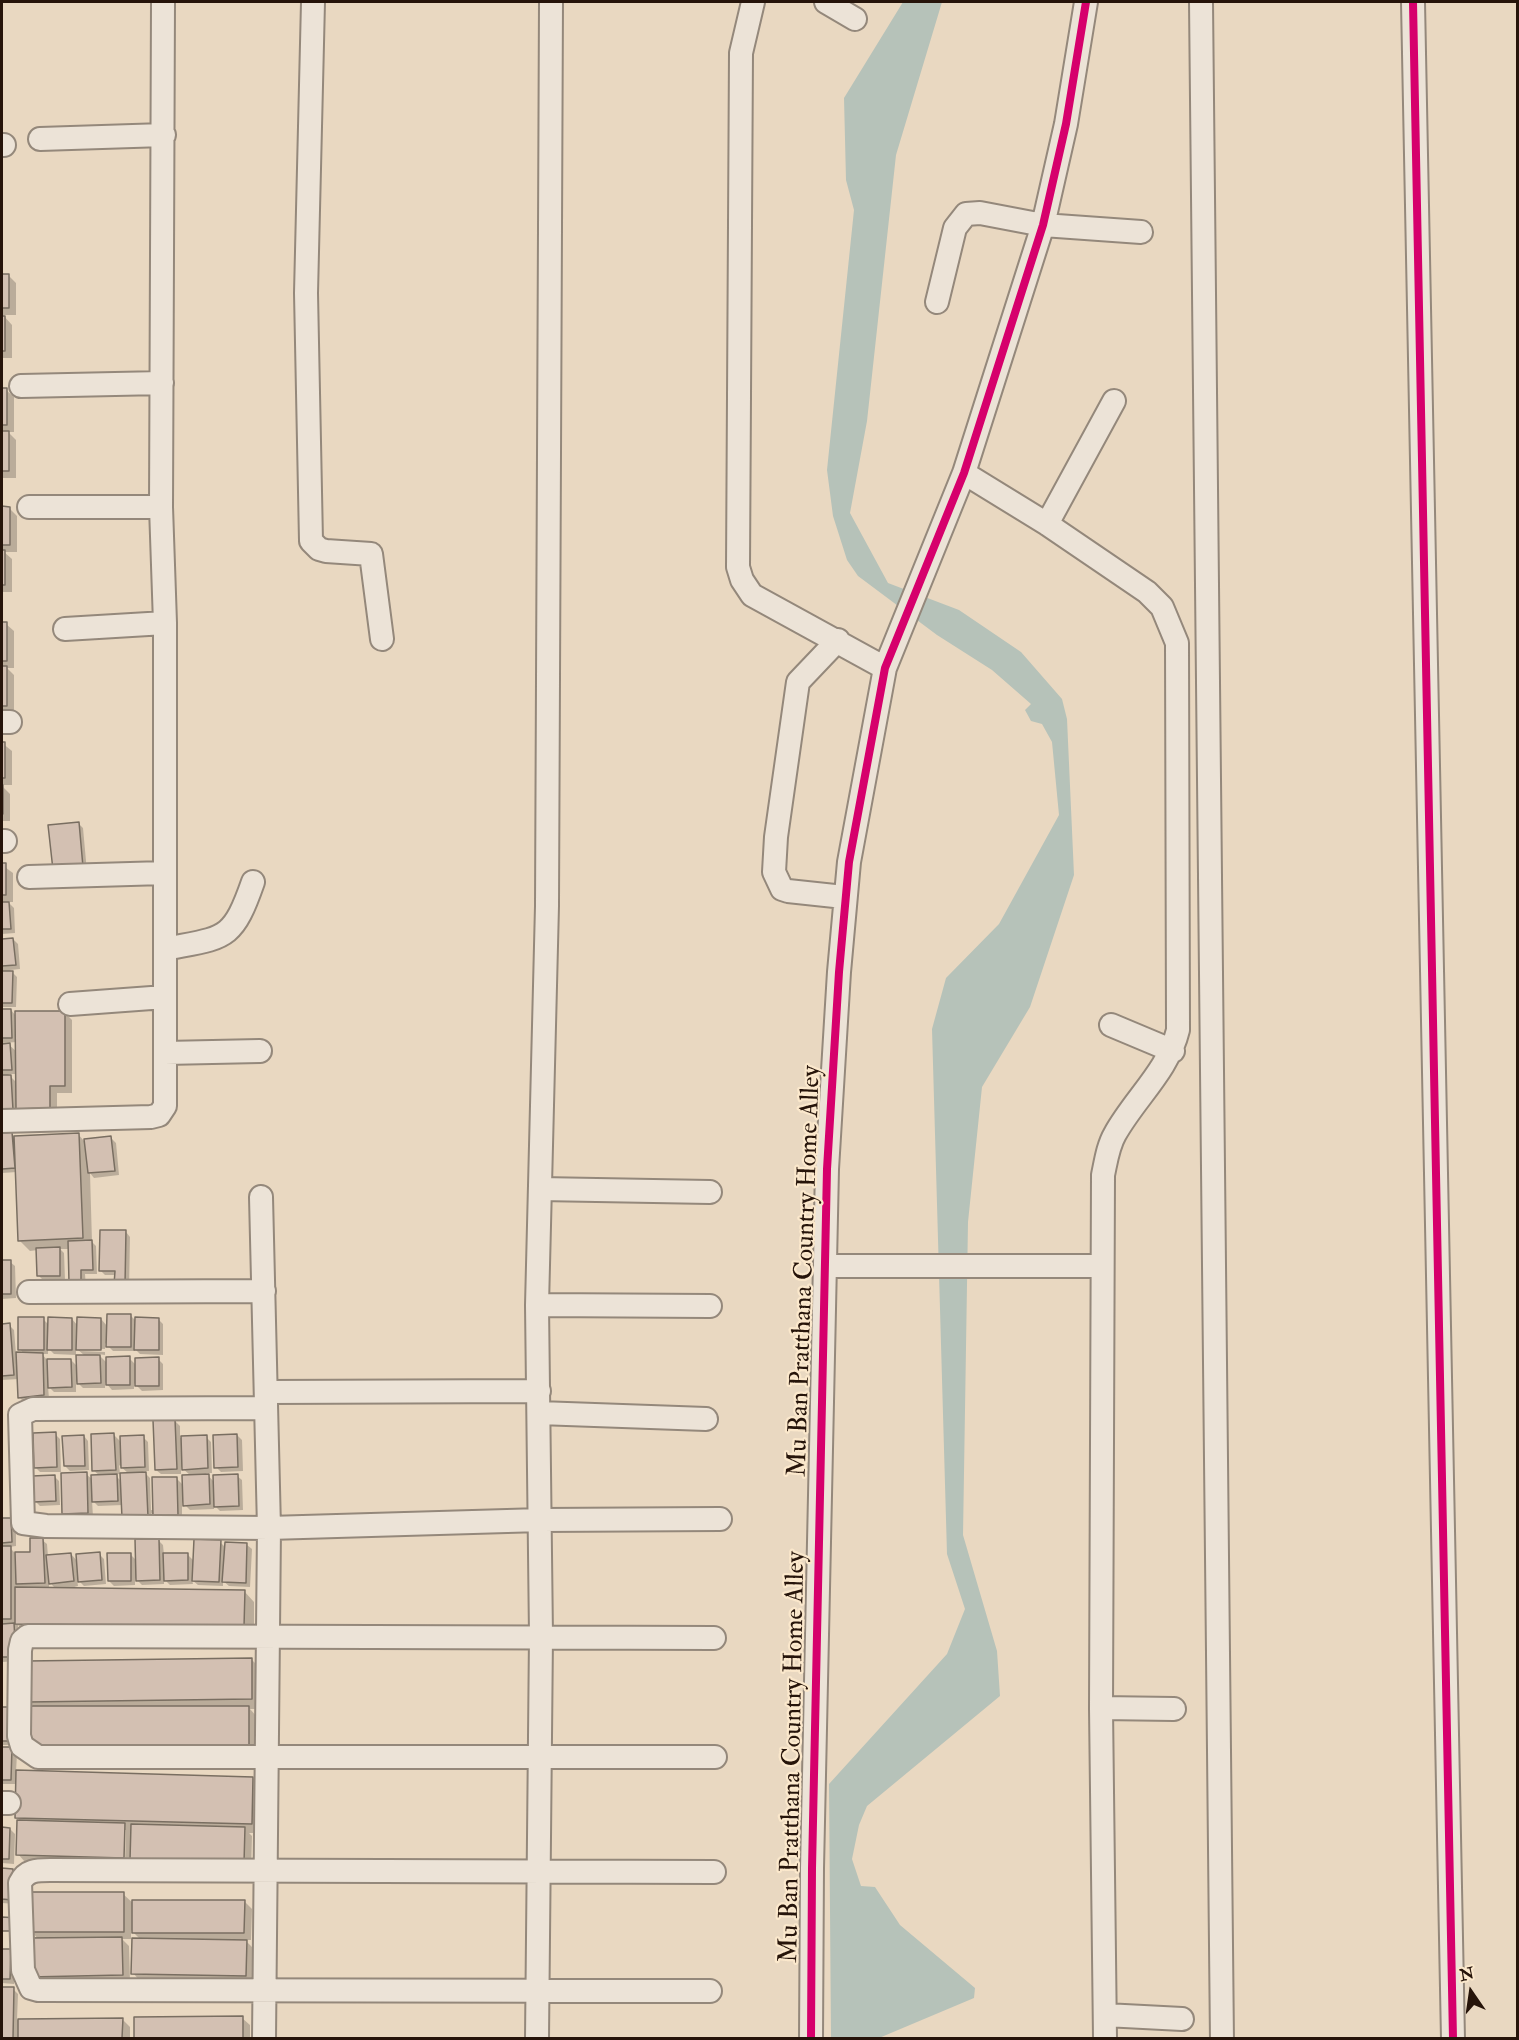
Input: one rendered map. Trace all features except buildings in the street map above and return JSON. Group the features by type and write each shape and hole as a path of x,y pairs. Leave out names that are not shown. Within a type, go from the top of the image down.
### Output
{"street":[{"path":"2,1121 159,1115 165,1106 165,623 161,507 163,2"},
{"path":"313,2 306,293 311,541 319,549 371,554 382,639"},
{"path":"537,2038 541,1520 537,1305 547,894 551,2"},
{"path":"753,2 741,53 738,567 742,580 752,595 838,640 885,668"},
{"path":"826,2 855,19"},
{"name":"Mu Ban Pratthana Country Home Alley","path":"811,2038 812,1868 827,1169 844,897 856,812 885,668 964,473 1043,225 1066,124 1086,2"},
{"path":"1202,2 1221,2038"},
{"path":"1413,2 1453,2038"},
{"path":"40,139 164,135"},
{"path":"937,302 955,228 966,214 980,213 1043,225 1141,232"},
{"path":"21,386 162,383"},
{"path":"1047,524 1114,401"},
{"path":"964,473 1047,524 1147,592 1162,607 1177,643 1180,1012 1173,1051 1114,1134 1103,1174 1101,1708 1105,2038"},
{"path":"29,507 161,507"},
{"path":"65,629 165,623"},
{"path":"838,640 798,682 776,837 774,872 782,889 844,897"},
{"path":"29,877 164,873"},
{"path":"165,949 213,940 227,934 242,913 253,882"},
{"path":"70,1004 165,997"},
{"path":"1111,1025 1173,1051"},
{"path":"165,1053 260,1051"},
{"path":"540,1189 710,1192"},
{"path":"261,1197 269,1528 264,2038"},
{"path":"826,1266 1102,1266"},
{"path":"29,1292 264,1290"},
{"path":"537,1305 710,1305"},
{"path":"706,1419 539,1402 267,1400 33,1409 21,1415 21,1516 23,1523 38,1526 269,1528 541,1520 720,1520"},
{"path":"714,1638 28,1636 22,1641 20,1650 19,1736 22,1746 38,1757 715,1757"},
{"path":"1101,1708 1174,1709"},
{"path":"710,1991 38,1990 31,1988 23,1971 20,1883 23,1877 38,1870 539,1874 714,1872"},
{"path":"1105,2015 1182,2019"}],"shaded area":[{"path":"903,2 942,2 896,155 867,421 850,513 888,583 959,610 1021,652 1062,699 1067,719 1074,875 1030,1007 982,1087 968,1222 963,1535 997,1651 1000,1696 867,1806 859,1825 852,1859 861,1886 875,1887 900,1925 975,1988 974,1998 879,2038 831,2038 829,1784 947,1654 965,1609 947,1554 932,1029 946,978 999,924 1059,815 1052,742 1042,724 1031,721 1025,710 1031,704 992,670 937,635 858,576 847,560 833,516 827,470 854,210 846,180 844,98"}],"cycle path":[{"path":"811,2038 812,1868 827,1169 839,972 849,862 885,668 964,473 1043,225 1066,124 1086,2"},
{"path":"1413,2 1453,2038"}]}
